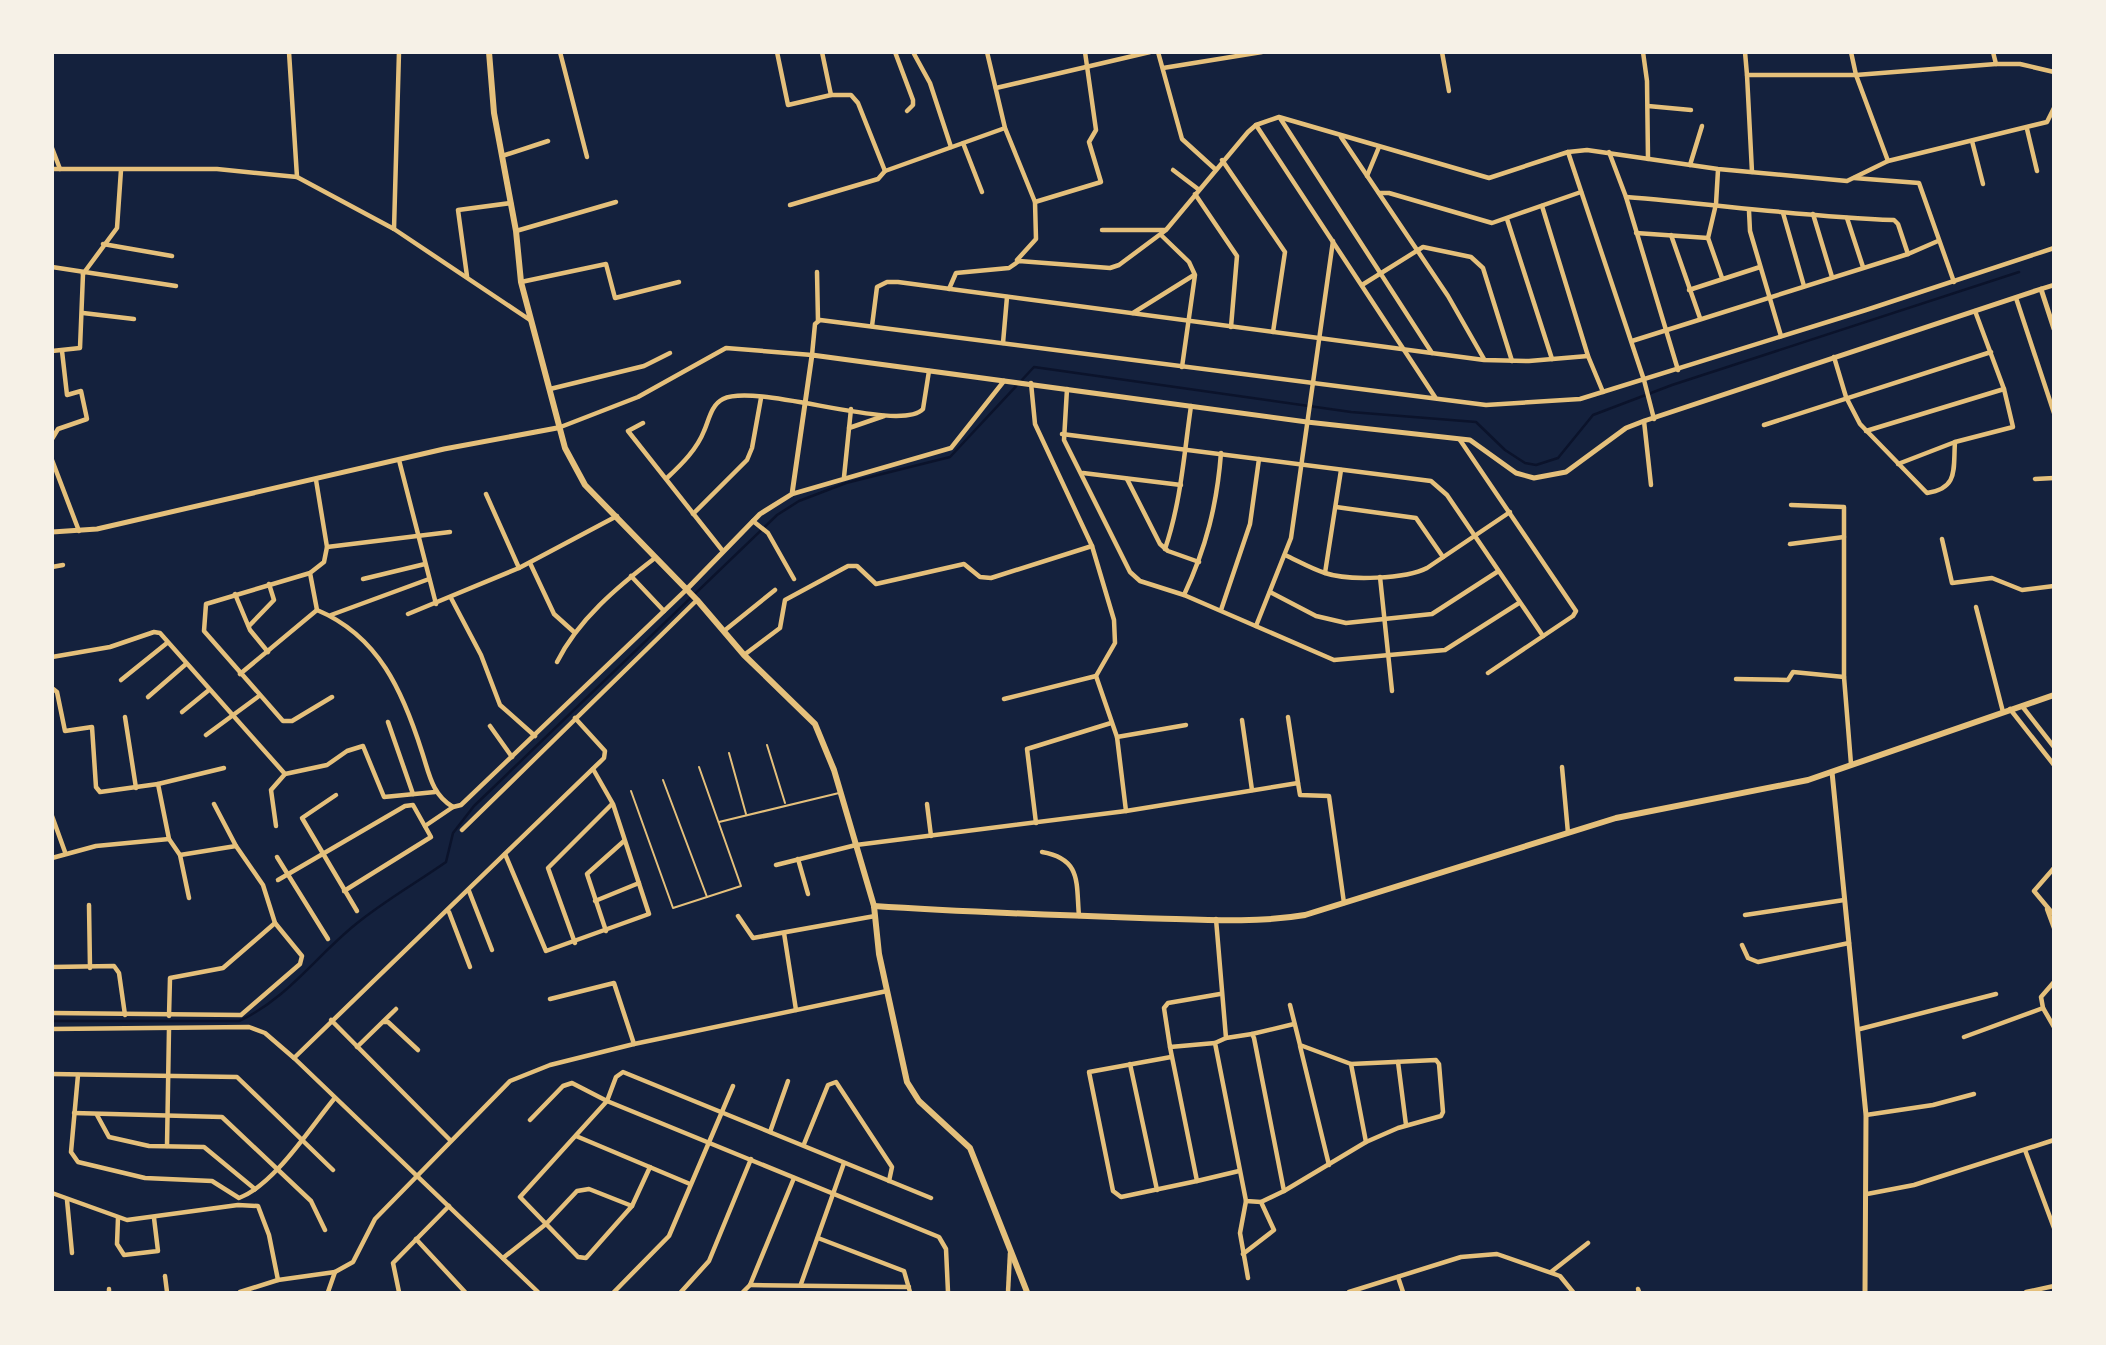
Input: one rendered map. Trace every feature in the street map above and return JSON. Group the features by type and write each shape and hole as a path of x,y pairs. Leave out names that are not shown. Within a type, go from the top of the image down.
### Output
{"main road":[{"path":"489,52 489,79 516,231 521,282 550,389 557,428 575,472 696,599 744,655 814,724 823,741 874,906 887,991 907,1082 919,1101 970,1148 1027,1293"},
{"path":"874,906 1079,916 1286,919 1344,904 1616,818 1808,780 2053,695"}],"street":[{"path":"289,52 297,177"},
{"path":"394,229 399,52"},
{"path":"560,52 587,157"},
{"path":"777,52 787,102 793,106 844,93 855,98 886,172"},
{"path":"822,52 831,95"},
{"path":"895,52 913,100 907,111"},
{"path":"913,52 930,83 951,147"},
{"path":"949,289 953,276 960,272 1009,268 1036,239 1035,202 1006,128 987,52"},
{"path":"1035,202 1101,182 1089,142 1096,130 1085,52"},
{"path":"996,88 1150,52"},
{"path":"1158,52 1182,139 1215,169"},
{"path":"1163,68 1262,52"},
{"path":"1442,52 1450,91"},
{"path":"1643,52 1648,106 1648,159"},
{"path":"1745,52 1752,172"},
{"path":"1851,52 1856,75 1888,161"},
{"path":"1993,52 1996,64"},
{"path":"1747,75 1856,75 1996,64 2020,64 2053,72"},
{"path":"1648,106 1691,110"},
{"path":"1015,262 1114,267 1161,235 1222,160 1256,125 1279,117 1489,178 1568,152 1609,152 1718,169 1847,181 1888,161 2027,129 2051,120 2053,108"},
{"path":"1279,117 1432,353"},
{"path":"1256,125 1435,398"},
{"path":"1690,165 1702,126"},
{"path":"790,205 878,179 886,172 1006,128"},
{"path":"2027,129 2037,171"},
{"path":"1340,136 1417,250 1484,360"},
{"path":"502,156 548,141"},
{"path":"1972,141 1983,184"},
{"path":"963,143 982,192"},
{"path":"1367,176 1379,147"},
{"path":"52,148 60,169"},
{"path":"1568,152 1632,341 1654,419"},
{"path":"1609,152 1626,197 1678,370"},
{"path":"1222,160 1285,252 1273,332"},
{"path":"52,169 217,169 297,177 394,229 530,320"},
{"path":"1718,169 1716,204 1708,238 1722,278"},
{"path":"52,351 78,350 81,345 83,274 102,244 117,228 121,170"},
{"path":"1172,170 1197,192 1237,256 1231,327"},
{"path":"1853,178 1919,182 1954,282"},
{"path":"1379,193 1389,193 1488,223 1507,219 1581,192"},
{"path":"1626,197 1716,204 1749,211 1894,220 1898,224 1908,254"},
{"path":"467,277 458,210 511,202"},
{"path":"516,231 616,202"},
{"path":"1542,206 1588,356 1603,392"},
{"path":"1749,211 1750,231 1781,335"},
{"path":"1783,213 1804,286"},
{"path":"1813,214 1832,277"},
{"path":"1847,218 1863,267"},
{"path":"1507,219 1552,359"},
{"path":"1102,230 1166,230"},
{"path":"1636,233 1708,238"},
{"path":"1161,235 1189,262 1195,275 1182,368"},
{"path":"1671,235 1700,318"},
{"path":"1256,626 1285,555 1292,529 1317,337 1333,241"},
{"path":"1632,341 1908,254 1938,241"},
{"path":"102,244 172,256"},
{"path":"1363,285 1417,250 1427,247 1479,262 1513,361"},
{"path":"818,321 1486,405 1562,402 1678,370 2053,248"},
{"path":"521,282 606,264 615,298 679,282"},
{"path":"52,267 83,274 176,286"},
{"path":"1689,290 1760,267"},
{"path":"792,494 815,324 818,321 817,272"},
{"path":"1132,314 1195,275"},
{"path":"872,326 875,292 881,284 898,282 1484,360 1513,361 1588,356"},
{"path":"52,532 79,531 557,428 638,397 726,348 812,355 1460,440 1479,445 1516,473 1534,478 1552,476 1566,472 1626,428 1644,421 2053,285"},
{"path":"2038,290 2053,329"},
{"path":"1003,343 1007,297"},
{"path":"2016,298 2053,413"},
{"path":"1898,464 1955,442 2010,429 2013,424 2004,389 1975,311"},
{"path":"83,313 134,319"},
{"path":"52,439 58,429 87,419 81,391 68,395 62,351"},
{"path":"1764,425 1799,416 1846,397 1991,352"},
{"path":"550,389 644,366 670,353"},
{"path":"1834,357 1846,397 1866,431 1927,493 1946,488 1952,481 1955,442"},
{"path":"849,428 885,416 920,412 929,370"},
{"path":"425,825 453,807 461,805 535,736 687,590 752,520 792,494 950,448 1004,381"},
{"path":"1004,699 1096,676 1112,651 1116,631 1092,546 1035,424 1028,383"},
{"path":"1067,389 1062,434 1135,578 1221,610 1324,658 1344,660 1450,648 1519,603"},
{"path":"1866,431 2004,389"},
{"path":"668,477 692,452 720,401 732,397 761,398 885,416"},
{"path":"693,514 747,460 752,448 761,398"},
{"path":"1165,549 1175,519 1191,405"},
{"path":"844,477 851,410"},
{"path":"1644,421 1651,485"},
{"path":"643,423 628,431 668,477 722,550"},
{"path":"1062,434 1436,483 1543,636"},
{"path":"1460,440 1576,611 1573,616 1488,673"},
{"path":"1184,595 1199,562 1216,504 1221,453"},
{"path":"1221,610 1250,524 1259,459"},
{"path":"52,460 79,531"},
{"path":"399,460 436,604"},
{"path":"1325,573 1341,470"},
{"path":"1082,473 1181,485"},
{"path":"2035,479 2053,478"},
{"path":"1127,479 1165,549 1199,562"},
{"path":"316,480 327,547 324,562 310,573 206,604 204,632 259,696 286,722 332,697"},
{"path":"486,494 519,568"},
{"path":"1791,505 1842,505 1844,509 1844,677 1851,764"},
{"path":"1336,507 1416,518 1443,557"},
{"path":"1285,555 1325,573 1345,578 1380,577 1422,570 1510,512"},
{"path":"408,614 519,568 617,516"},
{"path":"752,520 765,530 794,579"},
{"path":"327,547 450,532"},
{"path":"1790,544 1844,537"},
{"path":"1942,539 1952,583 1992,578 2022,590 2053,586"},
{"path":"744,655 780,628 785,600 852,565 876,584 964,564 980,577 991,578 1092,546"},
{"path":"557,663 574,632 631,576 655,558"},
{"path":"529,563 554,614 574,632"},
{"path":"363,579 425,564"},
{"path":"52,567 63,565"},
{"path":"1270,592 1337,623 1385,620 1432,614 1497,572"},
{"path":"310,573 317,610"},
{"path":"631,576 664,611"},
{"path":"1380,577 1392,691"},
{"path":"330,615 429,579"},
{"path":"248,627 274,600 269,584"},
{"path":"724,631 775,590"},
{"path":"235,594 248,627 268,652"},
{"path":"451,598 481,656 500,705 535,736"},
{"path":"462,830 696,599"},
{"path":"1976,607 2007,710 2053,765"},
{"path":"317,610 330,615 362,637 384,661 415,729 435,792 453,807"},
{"path":"240,675 317,610"},
{"path":"52,657 110,647 154,632 285,774"},
{"path":"121,680 167,643"},
{"path":"148,697 186,664"},
{"path":"1736,679 1788,680 1793,672 1844,677"},
{"path":"1096,676 1116,737 1126,811"},
{"path":"52,688 57,692 65,731 92,727 96,787 100,792 158,784 224,768"},
{"path":"182,712 208,690"},
{"path":"206,736 259,696"},
{"path":"2021,706 2053,747"},
{"path":"125,717 136,788"},
{"path":"1288,717 1300,795 1329,796 1344,904"},
{"path":"294,1058 331,1020 449,912 604,758 605,751 575,718"},
{"path":"1242,720 1252,790"},
{"path":"388,722 412,794"},
{"path":"1036,823 1027,750 1111,723"},
{"path":"1116,737 1186,725"},
{"path":"490,726 512,757"},
{"path":"276,827 271,790 285,774 327,765 347,751 363,746 384,797 435,792"},
{"path":"1562,767 1569,834"},
{"path":"505,854 541,946 551,951 649,914 612,804 593,769"},
{"path":"1832,772 1867,1115 1866,1293"},
{"path":"776,865 856,845 1126,811 1298,783"},
{"path":"158,784 169,839 180,855 189,898"},
{"path":"335,795 303,816 322,854 357,911"},
{"path":"52,1013 234,1016 249,1010 302,960 300,952 275,923 263,885 236,846 214,804"},
{"path":"575,943 548,868 612,804"},
{"path":"927,804 932,836"},
{"path":"278,880 405,806 416,808 430,834 428,840 344,891"},
{"path":"52,816 65,852"},
{"path":"52,858 65,852 169,839"},
{"path":"606,931 587,874 624,841"},
{"path":"180,855 236,846"},
{"path":"1042,852 1063,857 1074,868 1079,916"},
{"path":"277,857 328,939"},
{"path":"798,859 808,894"},
{"path":"2053,868 2034,889 2053,915"},
{"path":"595,901 639,883"},
{"path":"469,891 492,950"},
{"path":"1745,915 1844,900"},
{"path":"89,905 90,968"},
{"path":"2047,908 2053,928"},
{"path":"449,912 470,967"},
{"path":"738,916 753,938 875,916"},
{"path":"1216,919 1220,994 1226,1038"},
{"path":"169,1016 170,978 223,968 275,923"},
{"path":"783,933 796,1010"},
{"path":"1742,945 1748,958 1758,962 1850,943"},
{"path":"52,967 117,969 125,1015"},
{"path":"2053,982 2042,994 2043,1008 2053,1027"},
{"path":"550,999 614,983 634,1044"},
{"path":"240,1293 278,1280 335,1272 353,1262 375,1219 510,1082 550,1065 634,1044 887,991"},
{"path":"1197,1181 1171,1057 1165,1004 1220,994"},
{"path":"1860,1029 1996,994"},
{"path":"1290,1004 1329,1165"},
{"path":"1964,1037 2043,1008"},
{"path":"358,1047 396,1010"},
{"path":"331,1020 450,1140"},
{"path":"383,1022 388,1022 418,1050"},
{"path":"1170,1047 1214,1043 1294,1024"},
{"path":"52,1029 249,1027 265,1033 538,1293"},
{"path":"167,1146 169,1029"},
{"path":"1252,1034 1284,1191"},
{"path":"1214,1043 1246,1201 1240,1222 1248,1278"},
{"path":"1246,1201 1261,1202 1366,1143 1406,1125 1442,1115 1439,1064 1433,1059 1350,1064 1300,1045"},
{"path":"1171,1057 1089,1072 1116,1196 1157,1190 1239,1171"},
{"path":"1398,1062 1406,1125"},
{"path":"1130,1064 1157,1190"},
{"path":"1350,1064 1366,1143"},
{"path":"650,1167 632,1206 586,1258 578,1257 521,1199 520,1194 607,1101 616,1077 623,1072 931,1198"},
{"path":"52,1074 237,1077 333,1170"},
{"path":"78,1075 71,1152 78,1162 145,1178 212,1181 239,1198 255,1190 276,1169 334,1100"},
{"path":"770,1132 788,1081"},
{"path":"804,1144 828,1085 836,1082 892,1167 889,1181"},
{"path":"530,1120 568,1083 711,1141 939,1237 946,1249 948,1293"},
{"path":"614,1293 669,1236 733,1086"},
{"path":"1867,1115 1933,1105 1974,1094"},
{"path":"74,1113 169,1113 222,1117 311,1201 325,1230"},
{"path":"97,1115 109,1137 149,1146 204,1147 255,1190"},
{"path":"576,1136 690,1184"},
{"path":"1867,1194 1914,1185 2053,1140"},
{"path":"2025,1150 2053,1228"},
{"path":"681,1293 709,1261 751,1159"},
{"path":"801,1284 844,1163"},
{"path":"743,1293 750,1285 794,1178"},
{"path":"503,1258 546,1224 583,1188 632,1206"},
{"path":"52,1193 118,1218 138,1221 238,1205 258,1206 269,1235 278,1280"},
{"path":"67,1200 72,1253"},
{"path":"1243,1254 1274,1230 1261,1202"},
{"path":"398,1293 391,1266 449,1206"},
{"path":"118,1218 117,1244 124,1255 158,1251 154,1218"},
{"path":"750,1285 801,1284 909,1290 904,1271 818,1238"},
{"path":"416,1239 465,1293"},
{"path":"1550,1273 1588,1243"},
{"path":"1008,1293 1010,1252"},
{"path":"1349,1293 1461,1257 1497,1254 1560,1276 1573,1293"},
{"path":"328,1293 335,1272"},
{"path":"165,1276 167,1293"},
{"path":"1398,1277 1403,1293"},
{"path":"2026,1293 2053,1286"}],"lane":[{"path":"767,745 786,804"},
{"path":"729,753 747,815"},
{"path":"631,791 673,908 741,886 699,767"},
{"path":"663,780 707,897"},
{"path":"719,822 840,793"}],"waterway":[{"path":"52,1021 239,1021 256,1012 287,989 356,924 446,862 453,833 474,806 777,515 799,501 846,483 950,457 1034,367 1351,412 1476,422 1505,450 1525,463 1536,465 1558,458 1593,415 1672,385 2019,272"}]}
